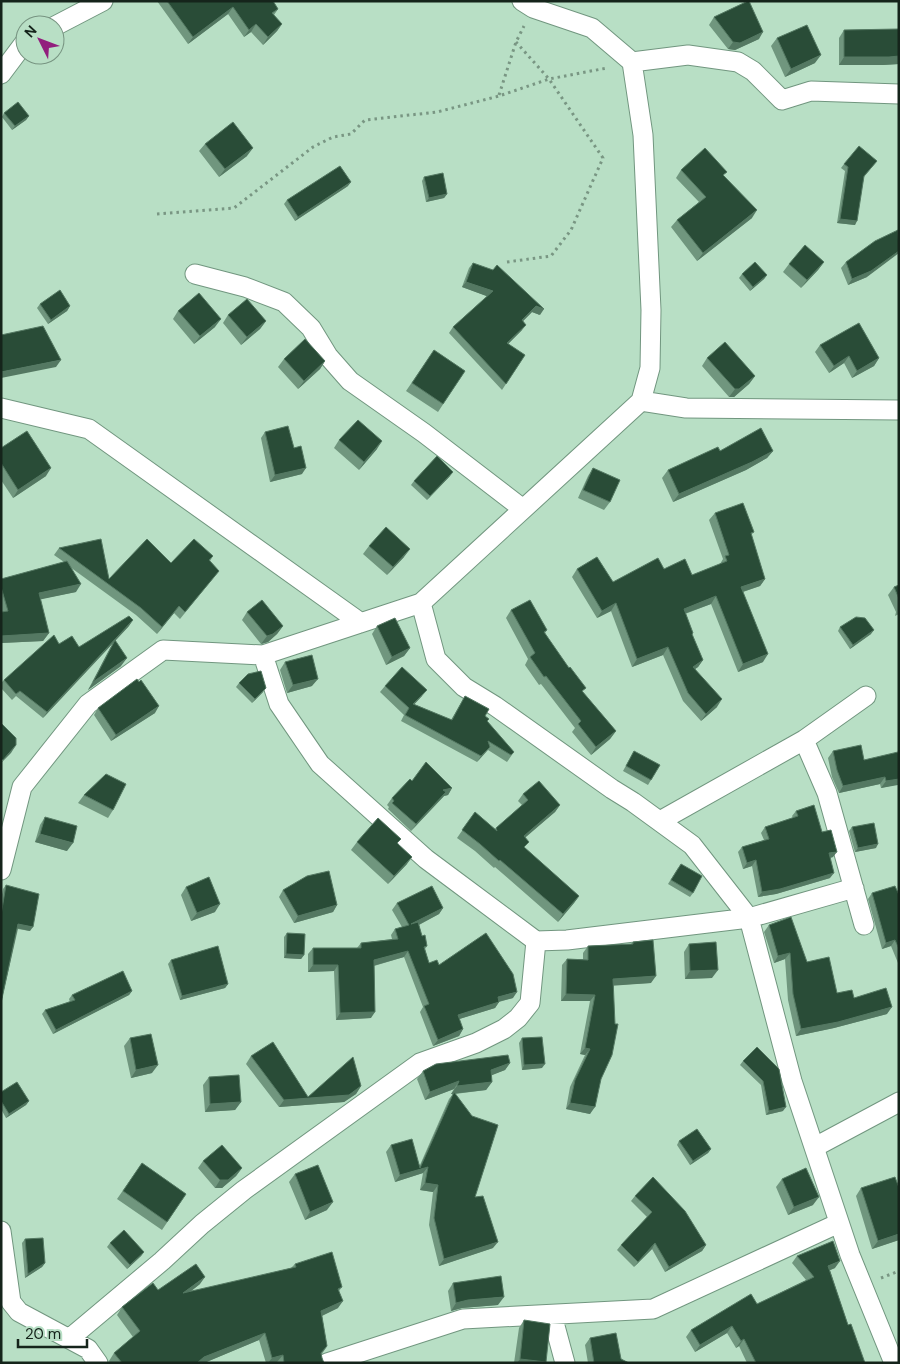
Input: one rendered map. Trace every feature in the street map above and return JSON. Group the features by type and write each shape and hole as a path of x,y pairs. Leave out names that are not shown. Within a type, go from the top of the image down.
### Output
{"street":[{"path":"65,21 104,1"},
{"path":"1,870 22,787 88,704 163,650 263,655 421,603 641,400 650,368 651,310 643,135 632,62 592,28 527,5"},
{"path":"632,62 688,54 738,62 753,71 782,100 811,91 897,99"},
{"path":"1,74 15,55"},
{"path":"195,274 245,287 284,302 312,328 328,356 350,381 523,509"},
{"path":"641,400 686,408 899,410"},
{"path":"1,408 89,429 361,623"},
{"path":"421,603 436,659 464,688 495,706 692,845 749,918 792,1081 850,1255 894,1363"},
{"path":"263,655 279,704 320,764 426,859 536,941 567,940 749,918 854,888"},
{"path":"660,822 804,740 866,696"},
{"path":"804,740 827,793 864,925"},
{"path":"68,1339 244,1190 420,1063 476,1043 504,1029 518,1018 530,1003 536,941"},
{"path":"815,1147 899,1102"},
{"path":"327,1363 463,1319 653,1309 839,1223"},
{"path":"1,1231 11,1302 19,1312 88,1349 98,1363"},
{"path":"552,1315 565,1363"}],"path":[{"path":"498,96 527,5"},
{"path":"507,262 551,256 571,230 602,158 549,80 516,42"},
{"path":"157,214 234,208 313,147 333,137 351,134 365,120 436,112 549,80 632,62"}],"building":[{"path":"167,1 273,1 278,9 272,13 282,24 268,37 256,24 249,30 233,7 193,37"},
{"path":"748,1 763,32 740,43 733,42 714,17"},
{"path":"807,25 821,55 791,69 777,38"},
{"path":"899,29 899,56 844,57 844,30"},
{"path":"18,102 29,116 15,126 4,113"},
{"path":"233,122 253,148 225,169 205,144"},
{"path":"859,146 877,161 864,176 857,221 840,219 848,167 844,164"},
{"path":"705,148 727,172 723,175 757,210 703,253 677,220 706,197 681,170"},
{"path":"340,166 351,182 298,217 287,200"},
{"path":"443,173 447,194 429,198 424,177"},
{"path":"898,230 899,251 871,271 852,279 846,262 875,241"},
{"path":"805,245 824,262 807,280 789,264"},
{"path":"755,262 767,275 753,287 742,274"},
{"path":"473,263 493,270 497,265 544,309 536,306 522,320 526,325 507,343 525,355 506,384 453,327 493,291 466,282"},
{"path":"60,290 70,306 51,320 40,304"},
{"path":"199,293 221,319 200,336 178,311"},
{"path":"247,299 266,321 247,337 228,315"},
{"path":"859,323 879,358 857,371 849,356 834,366 820,345"},
{"path":"43,326 61,360 1,372 1,335"},
{"path":"305,339 325,361 304,381 284,359"},
{"path":"725,342 755,376 739,389 735,389 707,358"},
{"path":"434,350 465,371 443,404 412,383"},
{"path":"358,420 382,441 364,462 339,440"},
{"path":"288,426 294,448 301,446 306,468 275,475 265,432"},
{"path":"761,428 773,451 679,494 668,470 718,447 720,451"},
{"path":"27,431 51,468 18,490 1,463 1,448"},
{"path":"437,456 453,472 430,496 414,481"},
{"path":"593,468 620,480 610,502 583,490"},
{"path":"743,503 754,532 751,533 765,579 741,587 768,654 743,664 716,596 684,609 703,660 693,667 722,699 706,714 688,693 668,647 637,659 616,603 602,611 577,569 597,557 613,582 658,558 664,569 685,559 692,575 727,561 725,556 729,555 715,513"},
{"path":"386,527 410,549 393,567 369,546"},
{"path":"101,539 109,579 147,539 171,563 194,539 213,556 209,560 219,571 185,612 179,606 162,627 141,608 59,548"},
{"path":"67,561 81,584 39,593 49,633 1,636 1,612 8,611 1,587 1,579"},
{"path":"899,585 899,599 894,587"},
{"path":"262,600 283,626 267,636 247,612"},
{"path":"530,600 547,630 544,632 569,668 586,688 582,691 616,731 596,747 578,724 581,721 546,676 544,677 530,657 535,653 511,610"},
{"path":"129,616 133,620 47,712 20,691 16,694 4,680 54,635 59,644 72,636 79,647"},
{"path":"856,617 865,618 874,630 853,645 840,627"},
{"path":"395,618 410,648 392,657 377,626"},
{"path":"115,640 127,658 93,682"},
{"path":"312,655 318,679 293,685 285,662"},
{"path":"402,667 427,690 413,704 452,720 465,696 489,709 485,716 489,719 487,721 514,752 511,755 488,741 490,747 481,756 405,715 409,708 385,686"},
{"path":"261,671 266,688 255,699 239,683 248,674"},
{"path":"137,679 139,682 141,680 159,706 116,735 98,708"},
{"path":"1,723 16,738 16,745 3,760 1,758"},
{"path":"861,745 864,760 898,752 899,779 886,781 885,777 843,786 833,751"},
{"path":"634,751 660,765 651,780 626,766"},
{"path":"426,762 452,788 443,790 446,792 416,824 392,803 394,801 392,798 410,779 412,781"},
{"path":"106,774 126,784 113,810 84,795"},
{"path":"539,781 560,805 524,836 529,842 524,847 579,896 563,914 462,830 475,812 497,831 496,828 528,800 523,794"},
{"path":"814,805 822,832 831,830 837,852 829,853 834,873 780,889 762,892 756,860 747,863 742,847 769,839 765,827 798,816 796,811"},
{"path":"45,817 77,826 73,843 40,834"},
{"path":"378,818 401,839 397,843 412,857 394,876 357,842"},
{"path":"874,823 878,844 858,848 852,827"},
{"path":"681,864 702,876 693,893 671,880"},
{"path":"329,871 337,905 298,916 283,890 307,876"},
{"path":"209,877 220,904 197,913 186,887"},
{"path":"6,885 39,894 33,927 18,924 1,1003 1,915"},
{"path":"432,886 443,908 411,924 418,922 422,936 425,935 427,946 424,947 429,963 437,960 439,965 486,933 513,974 517,992 498,997 499,1002 458,1015 463,1029 438,1040 424,1006 429,1004 408,951 374,960 375,1012 340,1013 338,965 313,965 313,948 361,948 361,943 398,939 395,929 409,925 397,903"},
{"path":"895,886 899,895 899,949 895,940 886,943 872,893"},
{"path":"791,917 807,962 829,957 837,993 852,990 854,998 886,988 892,1007 838,1022 801,1029 793,994 790,953 778,956 769,925"},
{"path":"287,933 305,934 304,955 286,954"},
{"path":"653,940 656,976 613,979 615,1024 618,1024 612,1055 601,1079 595,1107 570,1103 575,1080 590,1049 585,1048 595,995 566,994 567,959 588,960 588,946 633,944 633,942"},
{"path":"716,942 718,970 690,971 689,944"},
{"path":"218,946 228,984 182,996 171,960"},
{"path":"123,971 132,991 56,1030 45,1010 75,1000 72,995"},
{"path":"151,1034 158,1065 136,1070 130,1038"},
{"path":"542,1037 545,1064 524,1065 522,1038"},
{"path":"273,1042 308,1097 353,1057 361,1086 349,1095 284,1100 251,1056"},
{"path":"757,1047 779,1069 786,1107 769,1111 763,1081 743,1061"},
{"path":"508,1055 510,1063 491,1070 492,1082 457,1086 459,1081 430,1092 423,1071 436,1064"},
{"path":"239,1075 241,1102 210,1104 209,1077"},
{"path":"17,1082 29,1101 9,1114 1,1101 1,1092"},
{"path":"454,1092 472,1116 498,1125 475,1197 483,1196 498,1242 444,1259 434,1218 438,1185 425,1183 428,1167 400,1175 391,1145 412,1139 420,1168"},
{"path":"697,1129 711,1149 693,1161 679,1141"},
{"path":"222,1145 242,1168 228,1180 220,1180 203,1161"},
{"path":"142,1163 186,1194 167,1222 123,1191"},
{"path":"318,1165 333,1202 310,1212 295,1174"},
{"path":"806,1168 819,1197 794,1207 782,1179"},
{"path":"653,1177 685,1211 706,1245 669,1267 655,1243 638,1262 621,1245 652,1212 635,1196"},
{"path":"895,1177 899,1188 899,1234 878,1241 861,1188"},
{"path":"124,1230 144,1252 130,1265 110,1243"},
{"path":"43,1238 45,1263 28,1274 25,1239"},
{"path":"833,1241 840,1261 828,1266 848,1325 851,1324 865,1363 756,1363 744,1339 741,1341 732,1326 700,1345 691,1330 751,1294 757,1304 814,1277 797,1256"},
{"path":"332,1252 342,1287 338,1289 343,1301 321,1311 327,1346 321,1353 324,1363 284,1363 283,1355 272,1358 265,1333 204,1357 197,1363 122,1363 114,1353 140,1331 122,1307 153,1283 158,1290 196,1264 205,1277 183,1293 296,1267 295,1264"},
{"path":"501,1276 504,1297 456,1303 453,1283"},
{"path":"524,1320 550,1324 546,1362 520,1359"},
{"path":"616,1333 621,1359 629,1363 594,1363 590,1338"}]}
